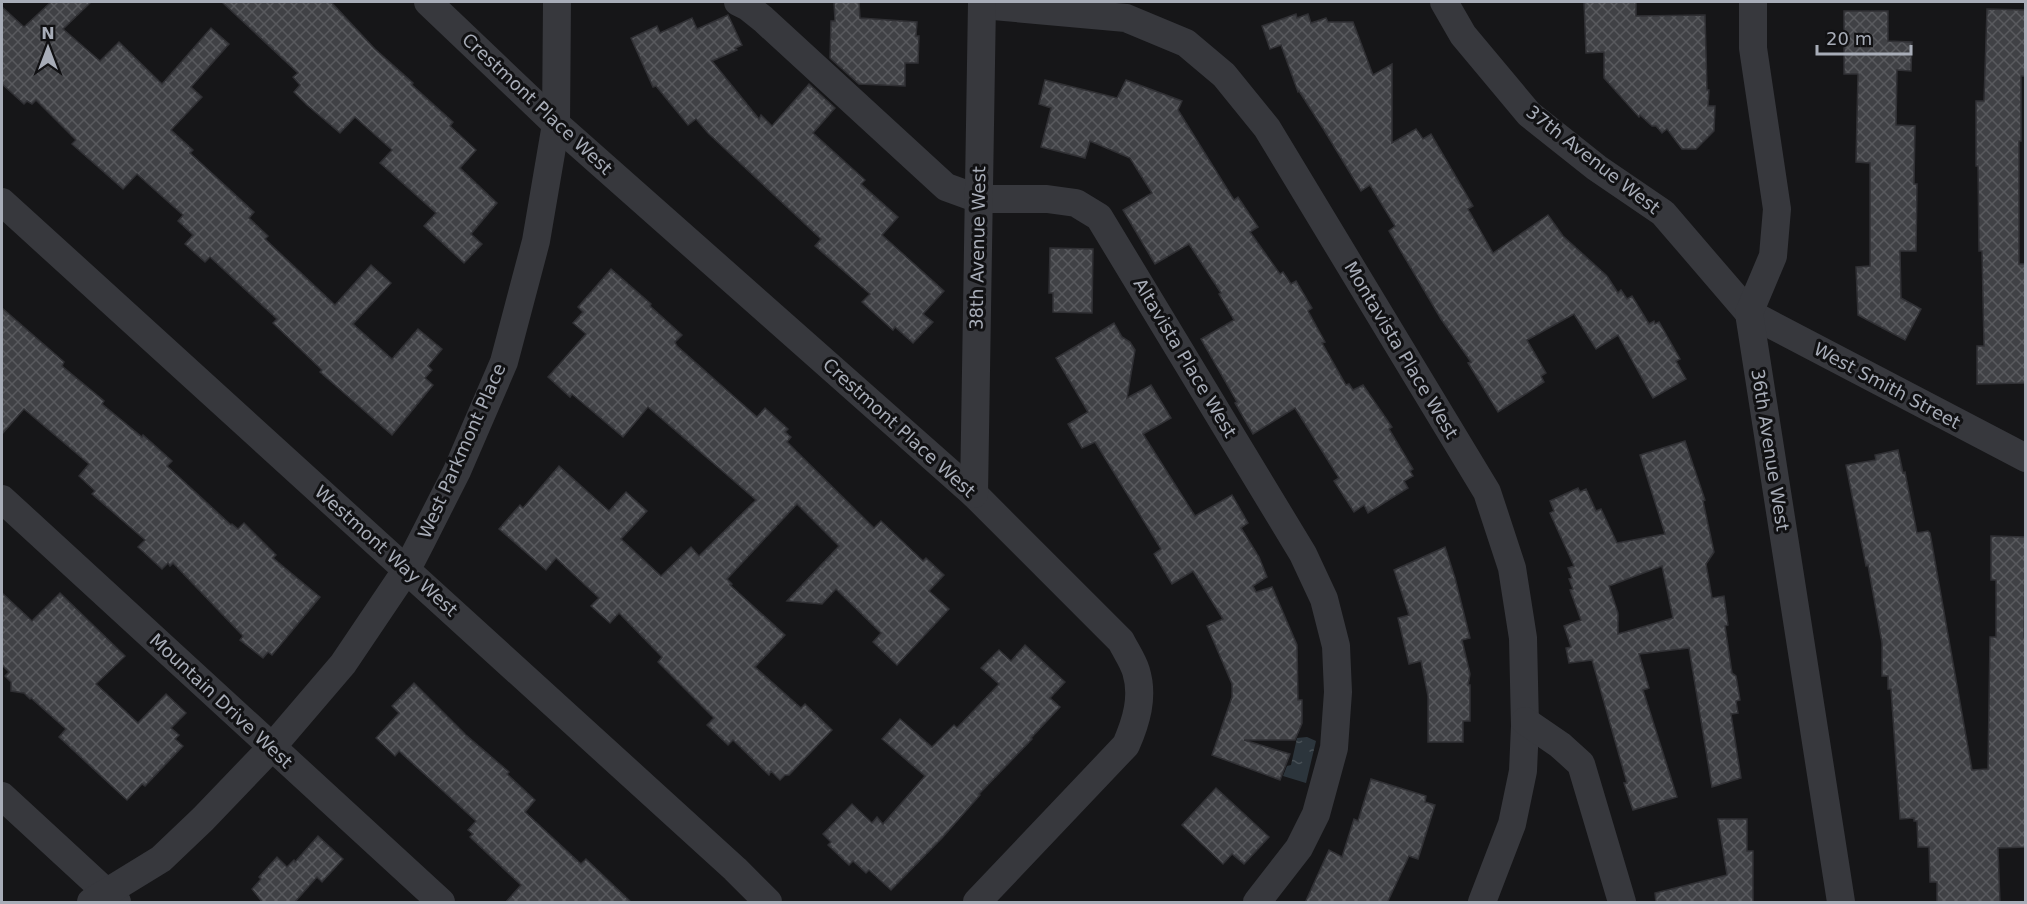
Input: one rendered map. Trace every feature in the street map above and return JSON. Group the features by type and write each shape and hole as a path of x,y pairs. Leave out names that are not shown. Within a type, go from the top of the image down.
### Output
{"street":[{"name":"Crestmont Place West","path":"428,2 556,124 974,494 1121,641 1136,671 1139,694 1136,720 1126,745 976,903"},
{"name":"West Parkmont Place","path":"104,899 160,859 203,819 272,747 343,664 407,569 457,471 504,362 536,241 556,124 557,2"},
{"name":"Altavista Place West","path":"738,2 763,19 946,187 979,199 1047,199 1076,202 1099,217 1303,554 1324,599 1336,646 1338,692 1334,748 1316,814 1299,848 1257,903"},
{"name":"37th Avenue West","path":"1444,2 1463,35 1529,114 1597,168 1663,213 1749,313"},
{"path":"1749,313 1773,256 1777,209 1753,48 1753,2"},
{"name":"38th Avenue West","path":"974,494 982,3"},
{"name":"Montavista Place West","path":"982,3 1126,18 1186,43 1224,75 1267,128 1487,492 1512,568 1523,638 1526,721 1523,771 1512,824 1482,903"},
{"name":"Westmont Way West","path":"2,202 735,869 768,903"},
{"name":"West Smith Street","path":"1749,313 2025,458"},
{"name":"36th Avenue West","path":"1749,313 1841,903"},
{"name":"Mountain Drive West","path":"2,499 441,903"},
{"path":"1526,721 1560,745 1581,764 1623,903"},
{"path":"2,796 104,899"}],"water":[{"path":"1307,737 1316,741 1306,783 1283,776 1287,766 1291,765 1297,738"}],"building":[{"path":"51,2 91,2 63,29 100,61 119,42 162,84 211,28 229,44 191,87 202,97 171,130 193,150 190,153 254,212 249,218 268,236 265,239 335,305 371,265 391,283 353,324 392,359 418,329 442,349 428,366 432,370 425,378 433,385 392,435 320,372 322,370 273,323 277,319 210,257 205,262 185,244 193,235 178,221 183,215 137,174 123,189 72,144 76,140 36,100 32,104 27,101 24,104 2,84 2,7 24,27"},
{"path":"222,2 331,2 375,49 453,122 450,126 476,150 460,168 497,203 471,234 482,244 464,263 424,226 436,213 380,163 392,150 355,117 340,133 307,105 294,92 300,85 293,77 298,73"},
{"path":"834,2 859,2 860,18 917,22 918,63 905,63 905,86 859,84 830,58 831,21 835,21"},
{"path":"1584,2 1636,2 1636,16 1705,15 1708,106 1715,106 1714,131 1696,149 1682,149 1667,129 1662,133 1656,126 1652,126 1640,115 1639,117 1604,78 1604,52 1586,53"},
{"path":"1987,9 2025,10 2025,76 2021,76 2021,141 2019,141 2019,264 2025,264 2025,383 1977,384 1977,346 1984,346 1982,251 1979,251 1978,166 1976,166 1976,101 1984,101"},
{"path":"1844,11 1888,11 1888,41 1912,42 1911,71 1897,70 1896,125 1915,126 1914,184 1917,184 1916,251 1900,251 1901,298 1921,309 1905,340 1858,315 1856,267 1870,266 1870,163 1856,162 1858,74 1844,74"},
{"path":"1296,14 1297,18 1308,14 1311,23 1326,18 1328,22 1353,22 1373,75 1392,64 1392,143 1416,129 1423,139 1431,134 1473,206 1468,209 1493,253 1548,215 1563,236 1607,276 1618,293 1621,290 1627,299 1632,296 1649,324 1654,321 1655,324 1659,322 1680,359 1676,361 1686,379 1653,398 1618,335 1596,349 1574,314 1527,340 1546,373 1541,376 1544,382 1498,412 1468,363 1471,362 1441,319 1389,231 1395,226 1370,185 1361,191 1298,92 1281,45 1270,49 1262,26"},
{"path":"728,15 742,45 735,48 737,50 712,61 759,119 761,115 772,126 809,84 835,108 813,133 865,180 861,184 898,217 882,235 944,291 923,314 933,322 913,343 895,327 893,330 862,302 870,294 815,246 821,239 696,119 688,125 656,86 653,87 631,38 657,26 660,33 692,18 697,29"},
{"path":"1045,80 1117,98 1126,80 1182,101 1178,110 1234,200 1238,197 1258,227 1250,232 1280,274 1283,272 1291,284 1296,281 1312,308 1308,311 1325,342 1322,343 1346,385 1349,384 1353,390 1363,385 1392,427 1389,429 1413,469 1410,471 1413,476 1404,481 1408,488 1368,513 1364,505 1354,512 1334,481 1339,478 1295,408 1253,434 1201,339 1234,320 1219,294 1221,293 1189,244 1155,264 1123,210 1152,193 1130,158 1090,141 1085,158 1041,147 1051,108 1039,104"},
{"path":"1050,248 1093,249 1092,313 1053,312 1053,293 1049,293"},
{"path":"611,269 682,335 675,342 677,346 757,417 765,408 788,429 785,432 791,437 787,442 874,528 881,521 923,561 926,558 944,575 929,591 949,609 897,665 873,642 881,633 836,589 822,604 787,601 839,546 797,504 727,579 732,584 730,585 785,635 755,667 801,708 805,704 832,730 789,775 785,775 780,780 771,771 769,775 733,740 728,745 707,725 714,718 658,662 662,657 619,613 610,623 591,606 599,598 556,558 546,570 499,529 520,505 523,508 559,466 609,511 626,492 647,511 621,539 661,576 691,547 699,556 756,500 648,407 623,437 572,394 570,397 548,377 586,334 573,323 583,312 578,307"},
{"path":"2,308 64,362 62,366 104,401 102,404 142,437 143,435 172,461 167,466 231,525 238,529 244,523 276,555 273,558 320,597 272,655 268,652 263,658 240,640 243,636 173,563 170,566 168,563 162,569 138,547 145,540 92,494 95,491 79,476 89,464 24,409 2,434"},
{"path":"1114,323 1122,337 1130,342 1135,350 1127,398 1151,385 1171,418 1143,434 1195,516 1232,495 1248,523 1241,528 1259,557 1267,577 1253,586 1256,592 1272,587 1297,645 1298,700 1302,700 1302,723 1295,740 1244,740 1290,754 1280,780 1212,755 1232,697 1232,684 1207,626 1223,619 1193,571 1172,584 1154,554 1161,549 1095,442 1082,448 1068,424 1088,412 1056,358"},
{"path":"1685,441 1705,500 1703,501 1714,552 1706,564 1712,598 1724,596 1728,625 1725,626 1732,673 1736,676 1740,700 1736,701 1738,713 1731,714 1741,778 1712,787 1689,648 1639,654 1649,688 1643,690 1677,797 1633,810 1592,660 1569,663 1566,648 1571,647 1564,626 1581,620 1570,590 1573,589 1569,579 1572,578 1568,568 1574,566 1550,513 1554,511 1550,501 1578,488 1580,492 1586,489 1596,511 1601,509 1617,543 1665,534 1640,455","holes":["1662,566 1673,618 1618,634 1618,613 1609,586"]},
{"path":"1898,450 1903,473 1905,472 1917,533 1928,531 1930,533 1972,770 1988,769 1990,637 1996,637 1996,580 1991,580 1991,536 2025,537 2025,847 1998,848 2000,903 1937,903 1937,882 1930,882 1929,847 1918,847 1917,821 1914,821 1914,818 1900,819 1891,689 1888,689 1888,676 1882,676 1882,643 1846,465 1876,460 1875,455"},
{"path":"1445,547 1470,638 1462,640 1470,674 1468,685 1470,685 1470,721 1463,721 1463,742 1428,742 1428,696 1421,661 1409,664 1398,618 1409,615 1394,570"},
{"path":"2,593 32,621 60,593 125,656 96,684 138,723 166,694 186,713 171,728 179,735 175,739 183,746 145,786 142,784 127,800 59,737 66,729 24,693 11,691 11,682 5,676 9,672 2,665"},
{"path":"1025,645 1065,682 1050,698 1060,707 979,794 942,838 891,890 869,870 866,873 853,861 849,865 828,845 831,842 823,834 852,804 872,823 877,817 883,824 925,776 882,739 900,719 932,747 954,725 957,728 999,684 981,668 999,650 1011,661"},
{"path":"414,683 466,735 509,772 507,774 535,800 525,812 581,864 586,859 632,903 505,903 521,885 470,837 473,834 468,830 476,821 399,751 395,756 376,738 399,713 392,706"},
{"path":"1371,779 1426,796 1425,802 1435,805 1418,859 1409,856 1387,903 1305,903 1329,850 1342,857 1354,819 1358,821"},
{"path":"1216,788 1269,837 1244,864 1232,854 1223,864 1182,825"},
{"path":"1718,819 1747,819 1747,851 1753,851 1753,903 1656,903 1655,893 1727,875"},
{"path":"318,836 343,859 322,882 317,877 294,903 263,903 252,889 261,879 259,877 277,857 287,867 294,860 295,862"}]}
